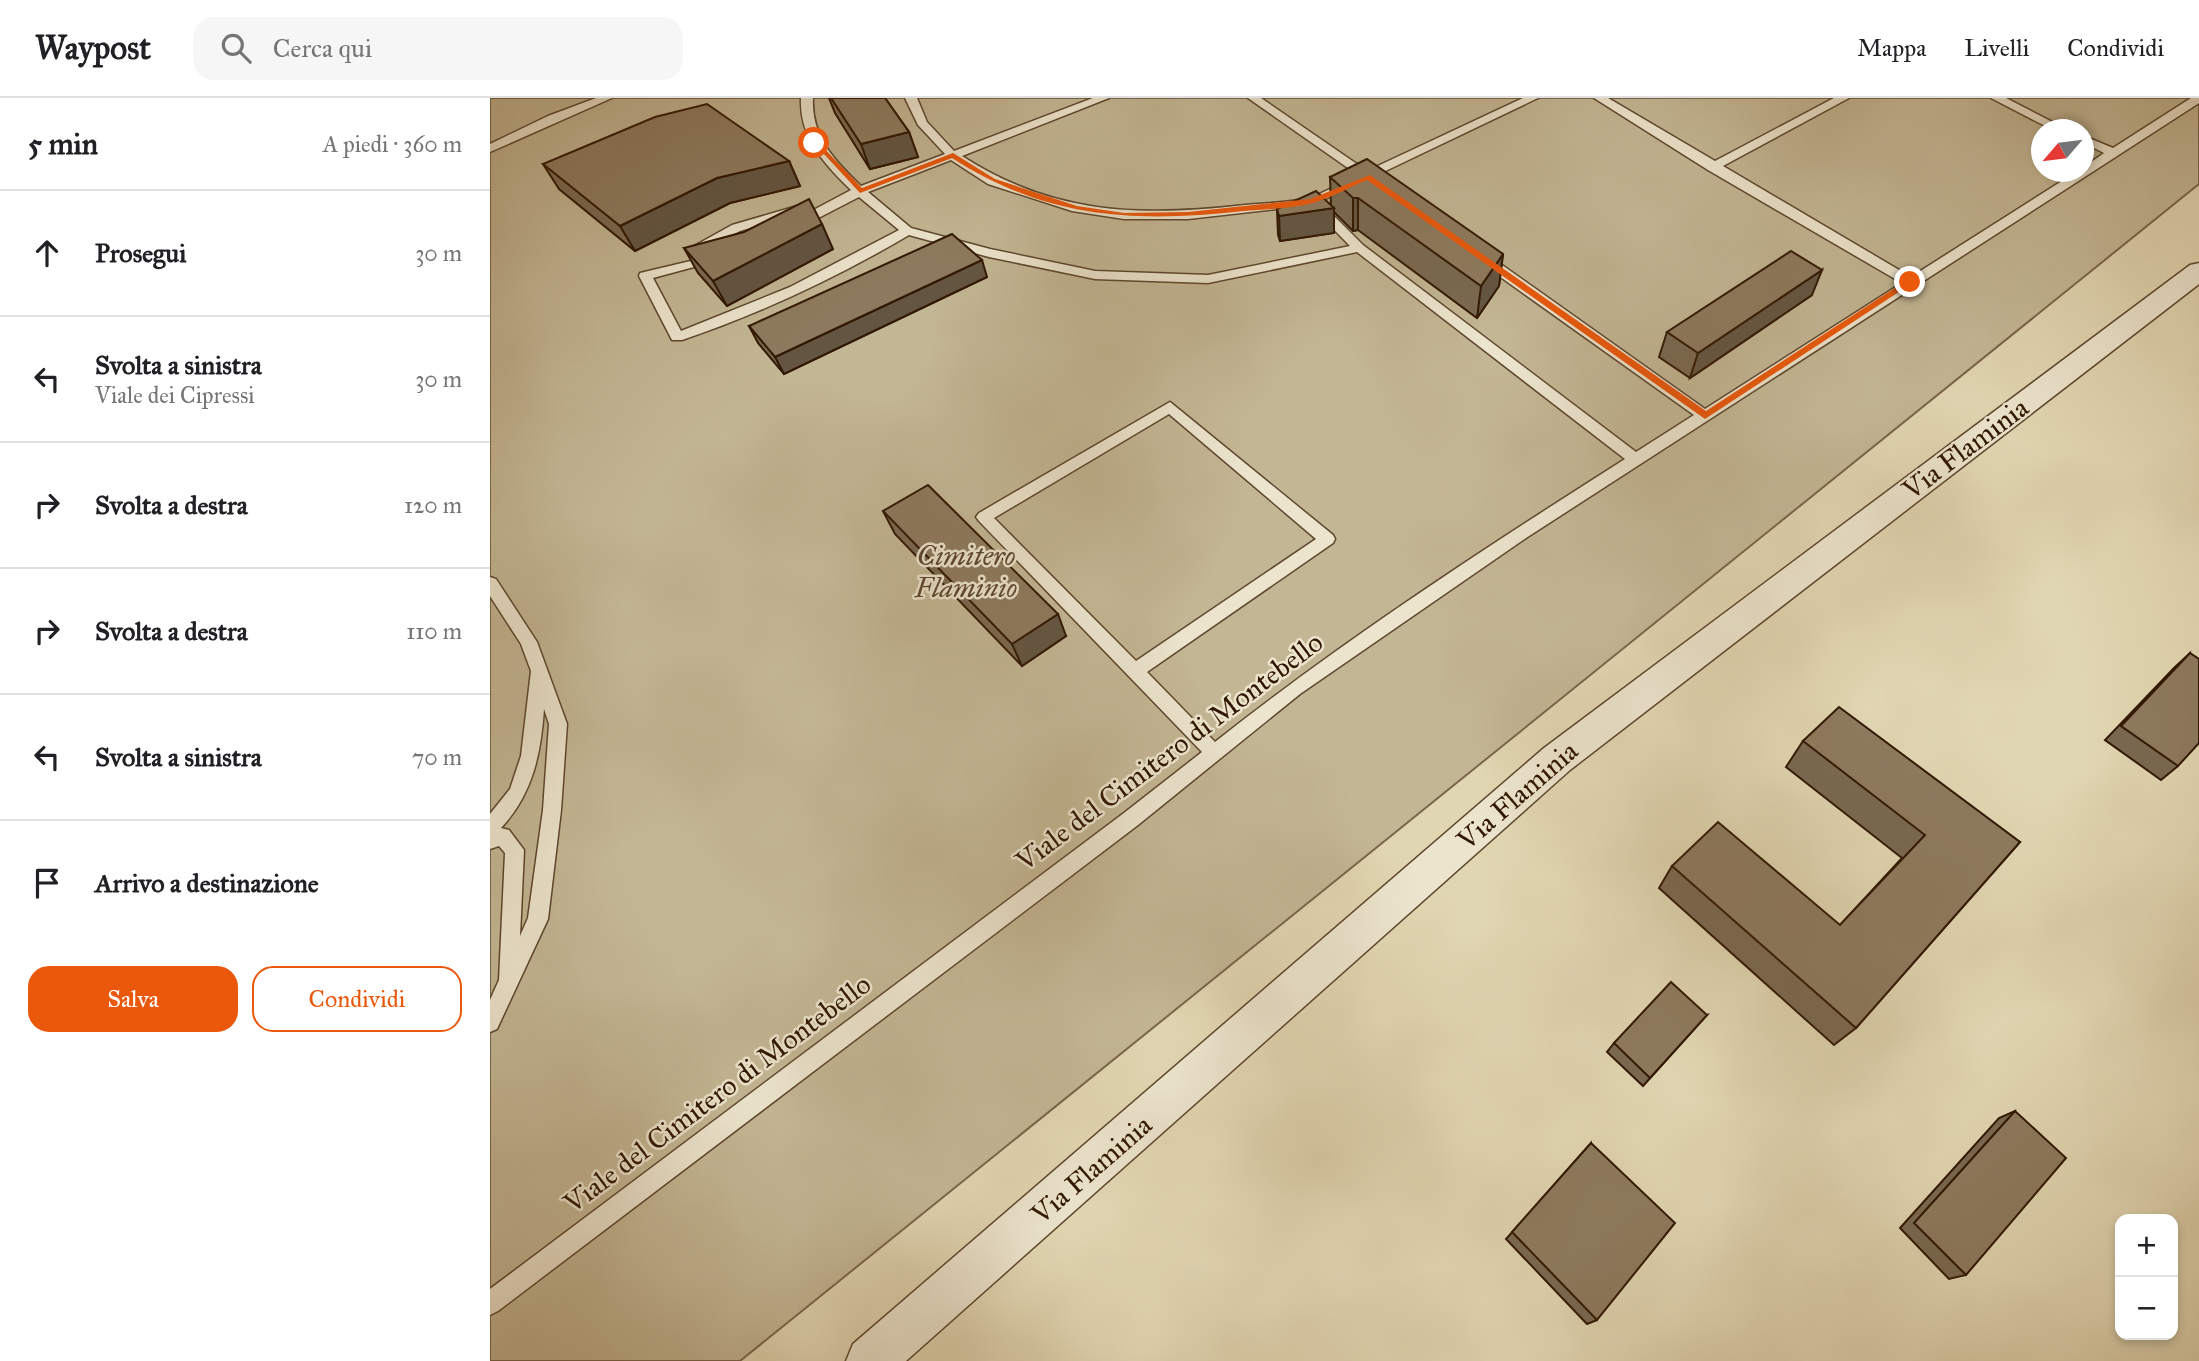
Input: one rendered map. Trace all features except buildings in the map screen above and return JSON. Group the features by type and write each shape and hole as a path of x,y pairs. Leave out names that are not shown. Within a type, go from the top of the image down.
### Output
{"street":[{"name":"Via Flaminia","path":"870,1361 1557,759 2199,271"}],"lane":[{"path":"490,148 552,118 606,98"},
{"path":"807,98 806,124 814,143 860,191 907,231 989,253 1095,275 1208,279 1359,248"},
{"path":"911,98 922,122 953,155 992,181 1076,208 1124,215 1188,215 1312,201 1373,180 1532,98"},
{"path":"645,276 736,228 860,191 1103,98"},
{"path":"1254,98 1373,180"},
{"path":"1600,98 1712,167 1910,282"},
{"path":"1712,167 1843,98"},
{"path":"1997,98 2040,119"},
{"name":"Viale del Cimitero di Montebello","path":"490,1303 1328,666 1520,534 2199,98"},
{"path":"2094,144 2113,153"},
{"path":"788,229 860,191"},
{"path":"1312,201 1359,248 1636,460"},
{"path":"645,276 677,337 790,294 907,231"},
{"path":"1469,248 1705,416"},
{"path":"645,276 725,255"},
{"path":"1135,670 1327,539 1170,407 984,517 1213,751"},
{"path":"490,583 529,642 558,723 552,810 538,919 490,1022"},
{"path":"490,827 512,807 529,767 538,669"},
{"path":"490,841 502,836 515,850 507,988"},
{"path":"490,1285 533,1269"}],"green space":[{"name":"Cimitero Flaminio","path":"490,98 2199,98 2199,184 740,1361 490,1361"}],"route":[{"path":"814,143 860,191 953,155 992,181 1076,208 1124,215 1188,215 1312,201 1367,176 1705,416 1910,282"}]}
